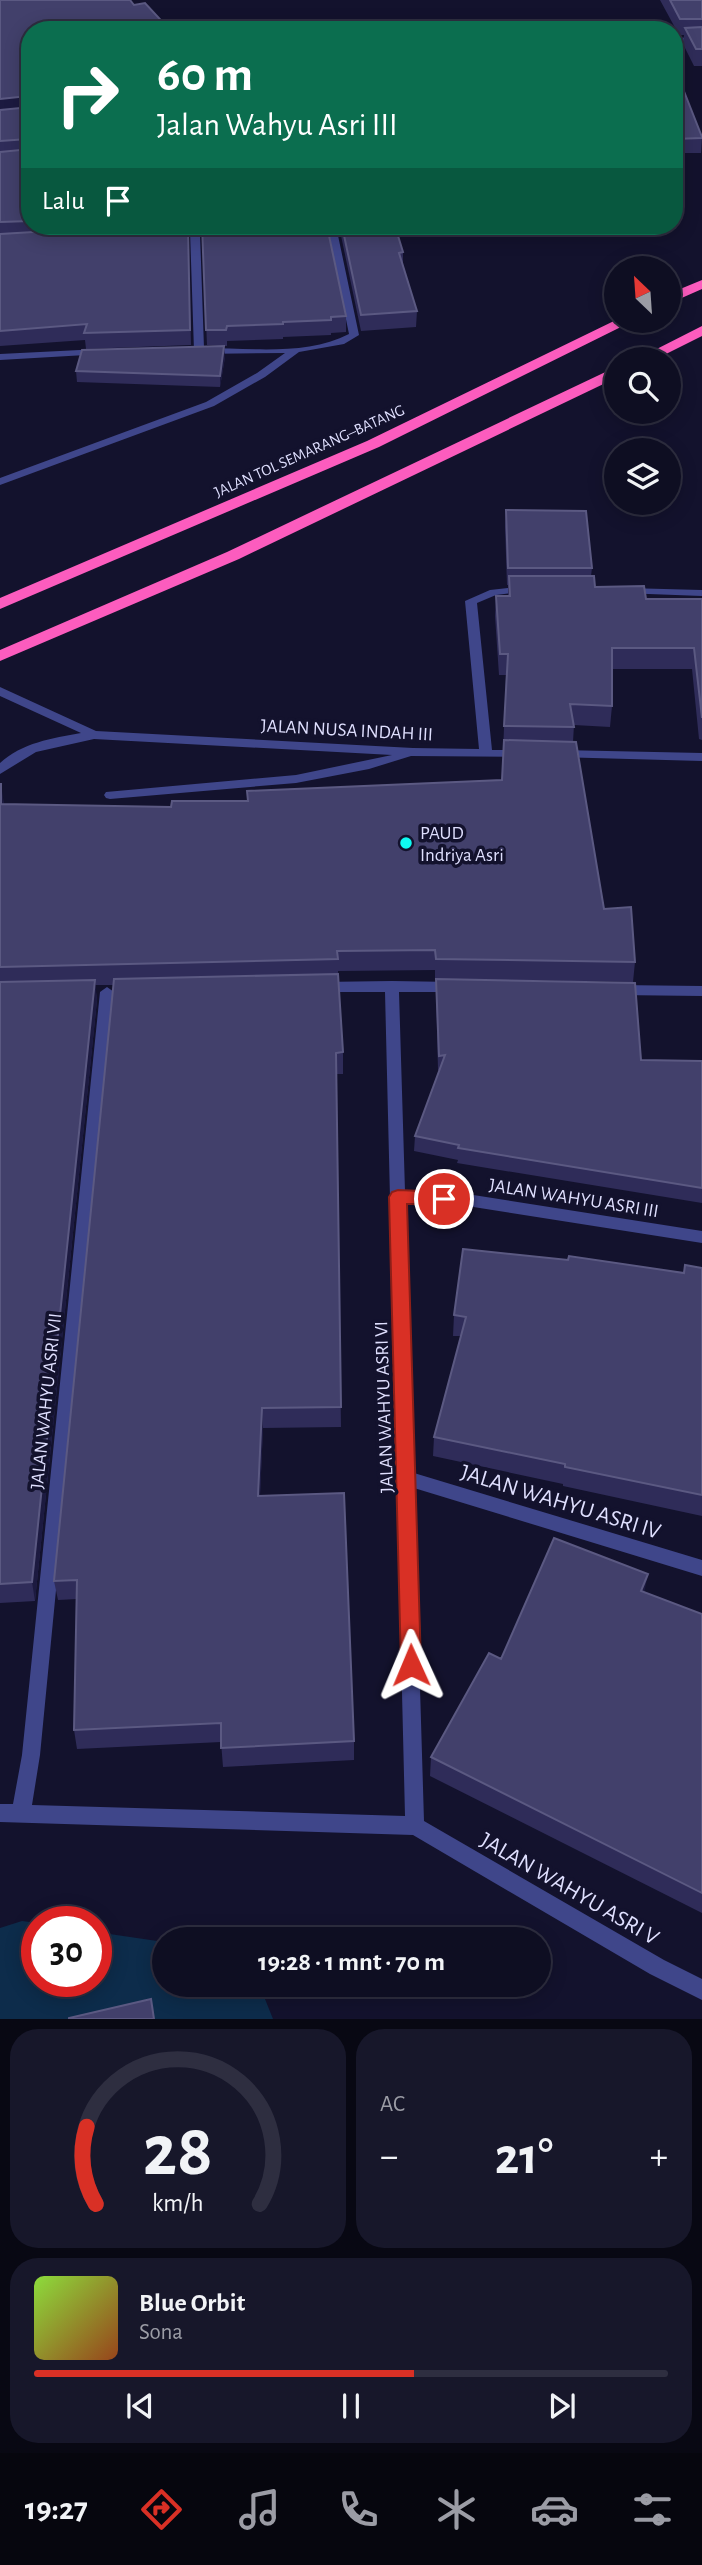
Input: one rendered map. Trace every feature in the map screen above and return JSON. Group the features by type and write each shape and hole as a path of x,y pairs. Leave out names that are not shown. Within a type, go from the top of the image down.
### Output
{"highway":[{"path":"681,294 702,284"},
{"path":"668,347 702,330"},
{"name":"JALAN TOL SEMARANG–BATANG","path":"0,604 373,444 604,332"},
{"path":"0,656 82,623 424,467 604,378"}],"street":[{"path":"683,39 702,38"},
{"path":"195,235 199,351"},
{"path":"187,351 297,349 343,341 354,335 333,235"},
{"path":"0,482 210,404 297,349"},
{"path":"0,357 111,352"},
{"path":"486,753 471,601 494,592 545,590"},
{"path":"610,591 702,593"},
{"name":"JALAN NUSA INDAH III","path":"0,691 94,735 413,752 702,757"},
{"path":"0,770 16,757 43,745 94,735"},
{"path":"110,795 315,777 360,769 413,752"},
{"name":"JALAN WAHYU ASRI VI","path":"392,986 415,1826"},
{"path":"311,988 474,987"},
{"path":"596,989 702,991"},
{"name":"JALAN WAHYU ASRI VII","path":"21,1814 31,1755 107,992"},
{"name":"JALAN WAHYU ASRI III","path":"398,1197 467,1200 702,1237"},
{"name":"JALAN WAHYU ASRI IV","path":"406,1478 702,1568"},
{"path":"0,1813 415,1826"},
{"name":"JALAN WAHYU ASRI V","path":"415,1826 657,1967 702,1990"}],"building":[{"path":"0,0 130,0 134,5 145,3 162,21 21,21 21,97 0,99"},
{"path":"670,0 702,0 702,19 680,19"},
{"path":"702,27 702,49 696,49 685,28"},
{"path":"683,89 702,137 683,139"},
{"path":"21,108 21,140 0,141 0,110"},
{"path":"21,150 21,221 0,222 0,152"},
{"path":"0,234 188,235 190,330 84,333 87,324 0,331"},
{"path":"202,235 329,235 346,316 331,317 331,320 227,326 226,330 206,330"},
{"path":"344,235 398,235 403,252 399,253 417,311 361,315"},
{"path":"224,346 220,376 76,371 82,350"},
{"path":"506,510 586,511 592,568 508,568"},
{"path":"509,576 594,576 595,587 644,586 646,599 702,599 702,718 694,648 612,648 612,706 570,704 574,727 504,726 508,654 500,654 496,596 510,596"},
{"path":"504,740 576,742 604,909 631,907 635,962 436,959 435,950 337,951 338,959 0,967 0,784 1,804 171,807 172,801 248,801 247,791 502,780"},
{"path":"338,974 343,1052 336,1053 341,1407 262,1408 258,1496 344,1493 354,1741 221,1748 221,1723 74,1730 77,1580 54,1581 114,979"},
{"path":"436,979 635,983 641,1060 702,1061 702,1188 458,1148 459,1145 415,1136 445,1055 439,1056"},
{"path":"95,980 32,1582 0,1584 0,982"},
{"path":"463,1249 568,1260 569,1256 684,1273 685,1265 702,1268 702,1495 434,1437 466,1317 454,1315"},
{"path":"554,1538 648,1574 641,1591 702,1614 702,1893 431,1757 489,1653 501,1659"},
{"path":"151,1999 154,2019 69,2019 69,2018"}],"waterway":[{"path":"0,1999 22,1991 202,2019"}],"place":[{"name":"PAUD Indriya Asri","path":"406,843"}],"route":[{"path":"411,1665 398,1197 444,1199"}]}
